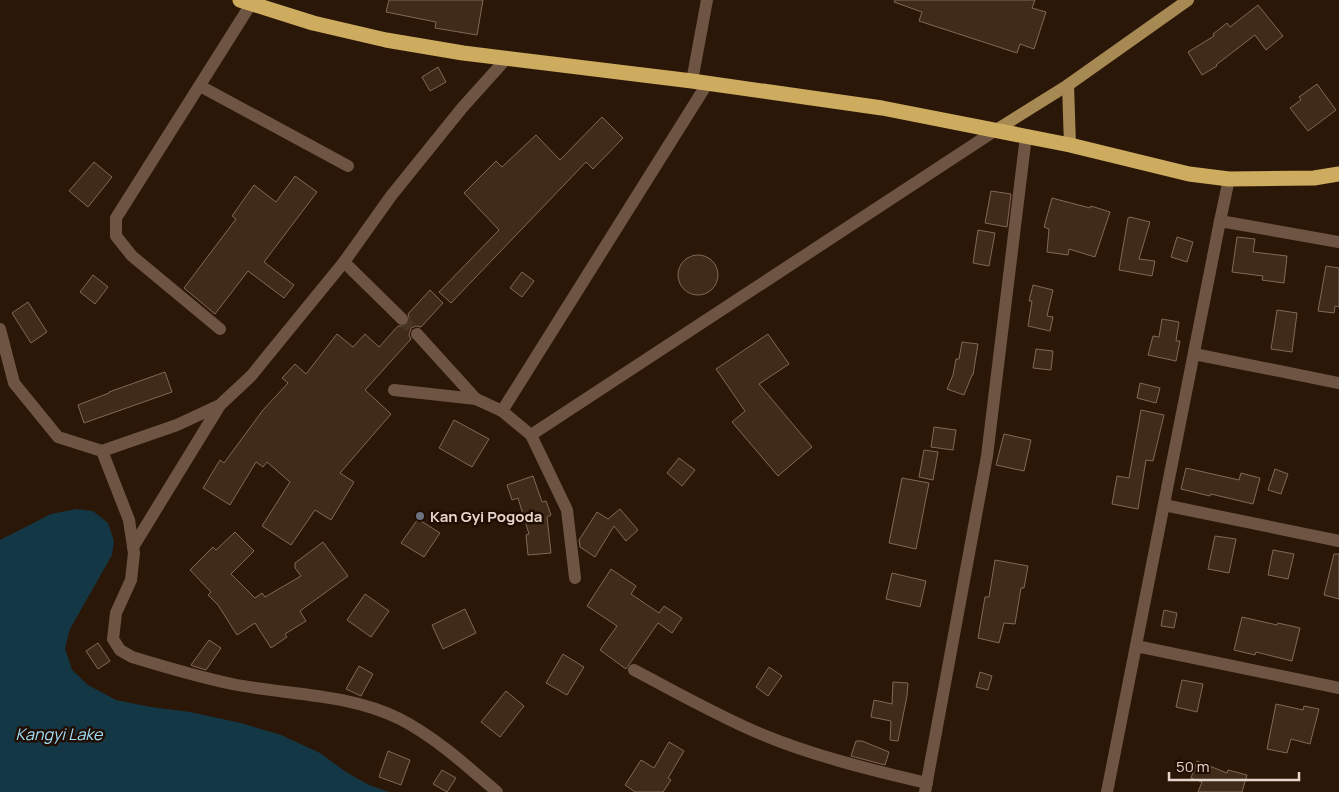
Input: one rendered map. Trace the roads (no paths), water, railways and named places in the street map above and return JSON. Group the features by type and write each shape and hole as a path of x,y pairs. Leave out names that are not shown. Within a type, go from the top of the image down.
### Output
{"highway":[{"path":"246,2 313,23 386,40 506,59 692,81 882,108 1070,145 1189,174 1228,180 1314,178 1339,174"}],"main road":[{"path":"996,130 1068,85 1188,0"},
{"path":"1068,85 1070,145"}],"street":[{"path":"692,81 707,0"},
{"path":"220,329 132,256 116,236 116,218 200,86 246,2"},
{"path":"133,547 220,405 251,376 344,262 391,196 462,108 506,59"},
{"path":"502,412 707,84"},
{"path":"200,86 348,166"},
{"path":"531,435 996,130"},
{"path":"634,670 706,708 762,734 818,754 926,787 987,456 1026,136"},
{"path":"1109,792 1228,180"},
{"path":"1220,221 1339,242"},
{"path":"344,262 402,319"},
{"path":"0,329 14,383 58,437 102,451 176,425 220,405"},
{"path":"417,334 476,399"},
{"path":"1194,354 1339,383"},
{"path":"394,390 476,399 502,412 531,435 567,510 575,578"},
{"path":"102,451 129,520 133,547 131,580 116,613 113,639 120,650 132,657 232,684 364,705 400,719 433,740 497,792"},
{"path":"1164,505 1339,541"},
{"path":"1136,646 1339,688"}],"water":[{"name":"Kangyi Lake","path":"76,509 93,511 108,523 114,541 112,555 70,629 65,648 72,670 88,685 116,700 190,712 241,723 281,735 320,753 346,772 369,785 389,792 0,792 0,540 51,514"}],"tunnel":[{"path":"402,319 417,334"}],"place":[{"name":"Kan Gyi Pogoda","path":"420,516"}]}
